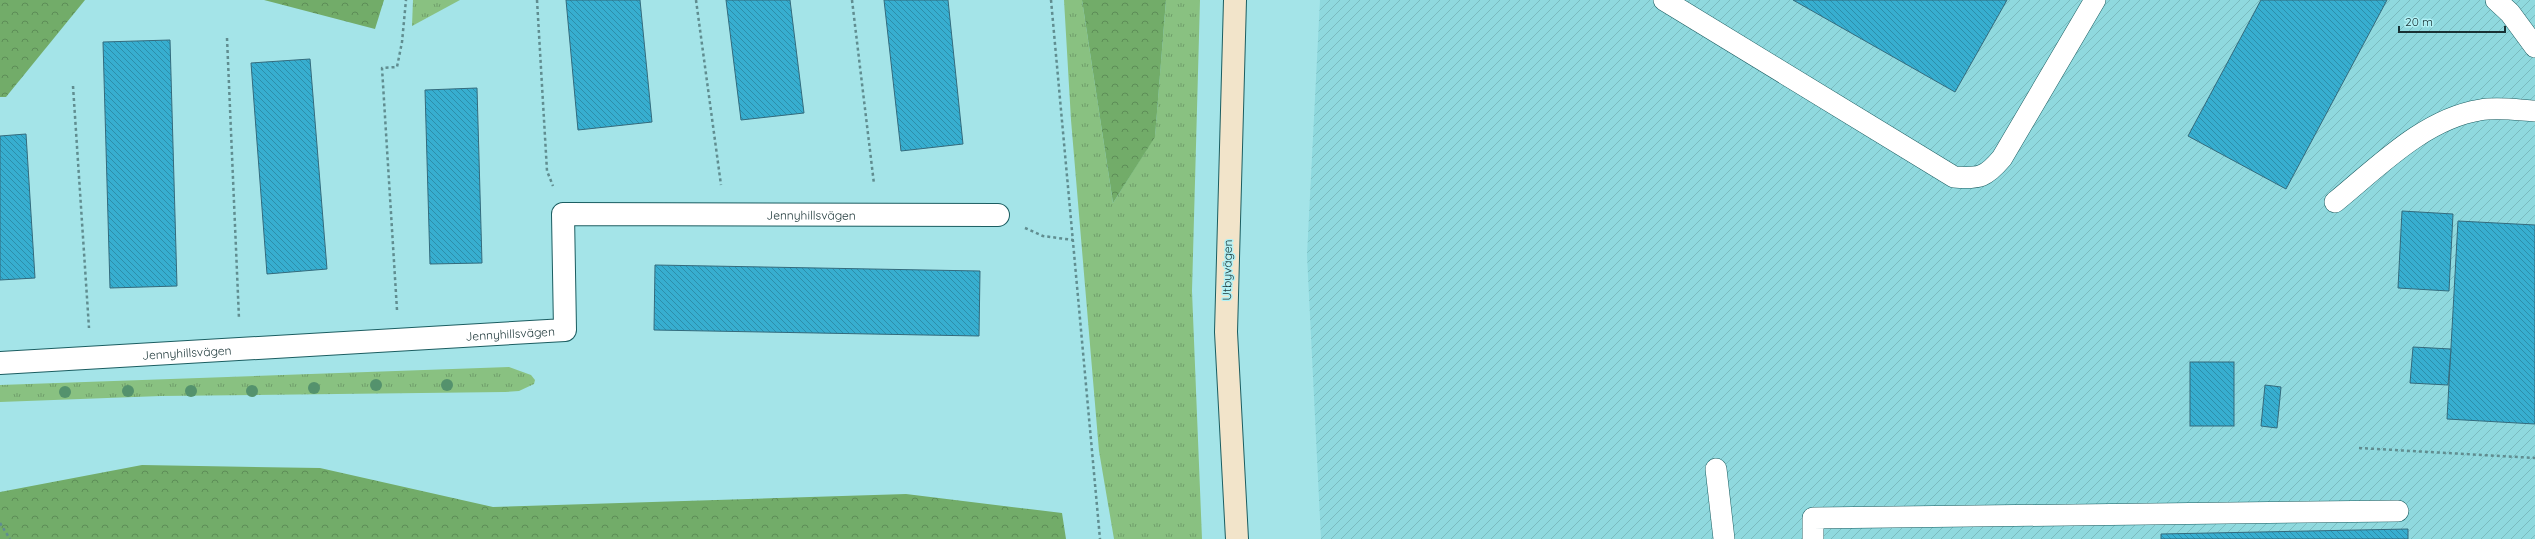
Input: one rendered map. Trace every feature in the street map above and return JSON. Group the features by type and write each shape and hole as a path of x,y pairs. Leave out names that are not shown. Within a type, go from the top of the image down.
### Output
{"main road":[{"name":"Utbyvägen","path":"1235,0 1226,332 1237,539"}],"street":[{"name":"Jennyhillsvägen","path":"0,364 565,330 563,214 877,213 998,215"}],"lane":[{"path":"1664,0 1688,6 1954,177 1976,179 1990,172 2002,158 2095,0"},
{"path":"2496,0 2510,13 2535,47"},
{"path":"2335,202 2411,141 2444,122 2480,110 2535,111"},
{"path":"1716,470 1724,539"},
{"path":"1813,539 1813,518 2398,511"}],"path":[{"path":"399,340 382,68 397,67 402,42 406,0"},
{"path":"537,0 547,171 563,214"},
{"path":"696,0 724,213"},
{"path":"852,0 877,213"},
{"path":"1051,0 1100,539"},
{"path":"227,38 241,349"},
{"path":"73,86 91,358"},
{"path":"998,215 1043,236 1073,240"},
{"path":"2359,448 2535,458"},
{"path":"0,523 10,539"}],"shaded area":[{"path":"1320,0 2535,0 2535,539 1321,539 1307,255"}],"green space":[{"path":"0,0 85,0 6,97 0,97"},
{"path":"264,0 384,0 375,29"},
{"path":"413,0 460,0 412,26"},
{"path":"1064,0 1082,0 1113,203 1155,136 1166,0 1200,0 1192,291 1202,539 1114,539 1099,451 1071,120"},
{"path":"1082,0 1166,0 1155,137 1113,203"},
{"path":"509,367 531,375 535,380 534,384 519,391 505,392 161,396 0,402 0,385"},
{"path":"142,465 320,468 493,507 906,494 1062,513 1066,539 0,539 0,492"}],"building":[{"path":"566,0 640,0 652,122 578,130"},
{"path":"726,0 790,0 804,113 741,120"},
{"path":"884,0 948,0 963,144 901,151"},
{"path":"1793,0 2007,0 1955,92"},
{"path":"2261,0 2387,0 2286,189 2188,136"},
{"path":"170,40 177,286 110,288 103,42"},
{"path":"310,59 327,269 267,274 251,63"},
{"path":"477,88 482,263 430,264 425,90"},
{"path":"26,134 35,278 0,280 0,136"},
{"path":"2402,211 2453,214 2449,291 2398,288"},
{"path":"2458,221 2535,225 2535,424 2447,419"},
{"path":"655,265 980,271 979,336 654,330"},
{"path":"2413,347 2451,349 2448,385 2410,383"},
{"path":"2190,362 2234,362 2234,426 2190,426"},
{"path":"2265,385 2281,387 2277,428 2261,426"},
{"path":"2408,529 2408,539 2161,539 2161,534"}]}
